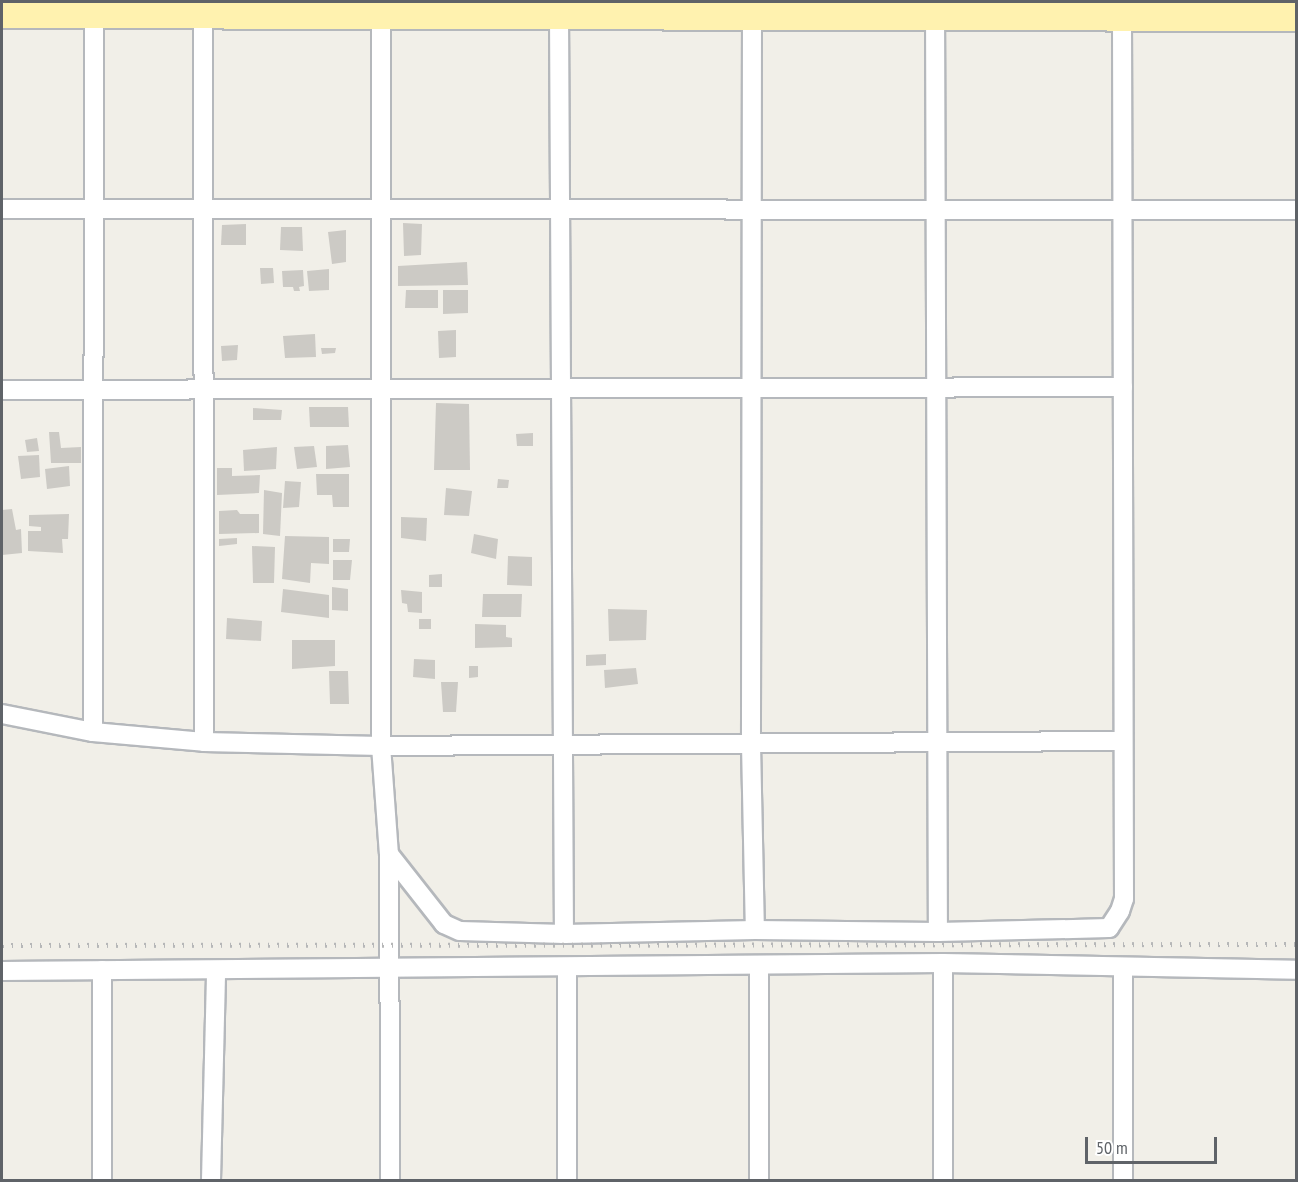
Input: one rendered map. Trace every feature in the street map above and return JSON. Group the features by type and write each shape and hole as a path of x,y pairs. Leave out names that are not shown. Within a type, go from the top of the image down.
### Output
{"main road":[{"path":"2,14 94,8 381,8 559,15 752,9 1122,9 1296,17"}],"street":[{"path":"93,732 94,8"},
{"path":"203,8 204,742"},
{"path":"381,8 381,746 389,854 390,1180"},
{"path":"752,9 751,744 755,930"},
{"path":"935,9 938,932"},
{"path":"389,854 444,924 460,931 564,934 755,930 938,932 1108,928 1120,911 1124,899 1122,9"},
{"path":"559,15 564,934"},
{"path":"2,208 1296,210"},
{"path":"2,390 1123,387"},
{"path":"2,714 93,732 204,742 381,746 1123,741"},
{"path":"943,963 943,1180"},
{"path":"2,971 567,968 943,963 1296,970"},
{"path":"759,965 759,1180"},
{"path":"1122,967 1123,1180"},
{"path":"567,968 567,1180"},
{"path":"102,970 102,1180"},
{"path":"211,1180 216,970"}],"building":[{"path":"403,223 422,224 421,255 404,256"},
{"path":"246,224 246,245 221,245 222,225"},
{"path":"281,227 302,227 303,251 280,250"},
{"path":"346,230 346,262 332,264 328,232"},
{"path":"467,262 468,285 398,286 398,266"},
{"path":"260,268 273,268 274,283 261,284"},
{"path":"329,269 329,290 309,291 307,271"},
{"path":"303,270 304,286 299,287 300,291 294,291 293,287 283,287 282,271"},
{"path":"406,290 438,290 438,308 405,308"},
{"path":"443,290 468,290 468,313 443,314"},
{"path":"456,330 456,357 439,358 438,331"},
{"path":"315,334 316,357 285,358 283,336"},
{"path":"238,345 237,360 222,361 221,346"},
{"path":"321,348 336,348 335,353 322,354"},
{"path":"436,403 469,404 470,470 434,470"},
{"path":"309,407 348,407 349,427 310,427"},
{"path":"253,408 282,410 281,420 253,420"},
{"path":"49,432 59,432 61,448 81,447 81,463 51,463"},
{"path":"533,433 533,446 517,446 516,434"},
{"path":"37,438 39,451 27,452 25,440"},
{"path":"348,445 350,467 326,469 326,446"},
{"path":"314,446 317,467 297,469 294,447"},
{"path":"277,447 276,469 244,471 243,450"},
{"path":"39,455 40,477 21,479 18,456"},
{"path":"69,466 70,486 47,489 45,469"},
{"path":"217,468 232,468 232,476 260,475 259,493 217,495"},
{"path":"316,474 349,474 349,507 333,507 332,495 317,495"},
{"path":"498,479 509,480 508,488 497,488"},
{"path":"285,481 301,482 299,507 283,508"},
{"path":"446,488 472,491 469,516 444,515"},
{"path":"264,490 282,493 280,536 263,534"},
{"path":"12,509 16,530 21,529 22,553 2,555 2,510"},
{"path":"237,510 240,514 259,514 259,533 219,534 219,511"},
{"path":"69,514 68,539 62,539 63,553 28,551 28,531 41,531 41,527 29,526 29,515"},
{"path":"401,517 427,518 426,541 401,538"},
{"path":"474,534 498,539 496,559 471,553"},
{"path":"285,536 329,537 329,564 311,563 310,583 282,579"},
{"path":"237,538 237,544 219,546 219,539"},
{"path":"333,539 350,539 349,552 333,552"},
{"path":"252,546 275,547 274,583 253,583"},
{"path":"508,556 532,557 532,586 507,585"},
{"path":"333,560 352,560 350,580 333,580"},
{"path":"442,574 442,587 429,587 429,575"},
{"path":"332,587 348,589 348,611 332,610"},
{"path":"283,589 329,595 329,618 281,612"},
{"path":"401,590 422,592 422,613 408,612 407,604 402,603"},
{"path":"483,594 522,594 521,617 482,617"},
{"path":"608,609 647,610 646,640 609,641"},
{"path":"227,618 262,621 261,641 226,639"},
{"path":"419,619 431,619 431,629 419,629"},
{"path":"475,624 506,625 506,637 512,638 512,647 475,648"},
{"path":"292,640 335,640 335,666 292,669"},
{"path":"606,654 606,665 586,666 586,655"},
{"path":"414,659 435,660 435,679 413,677"},
{"path":"469,666 478,666 478,677 469,678"},
{"path":"636,668 638,684 605,688 604,670"},
{"path":"329,671 348,671 349,704 330,704"},
{"path":"441,682 458,682 456,712 443,712"}],"railway":[{"path":"2,945 1296,944"}]}
